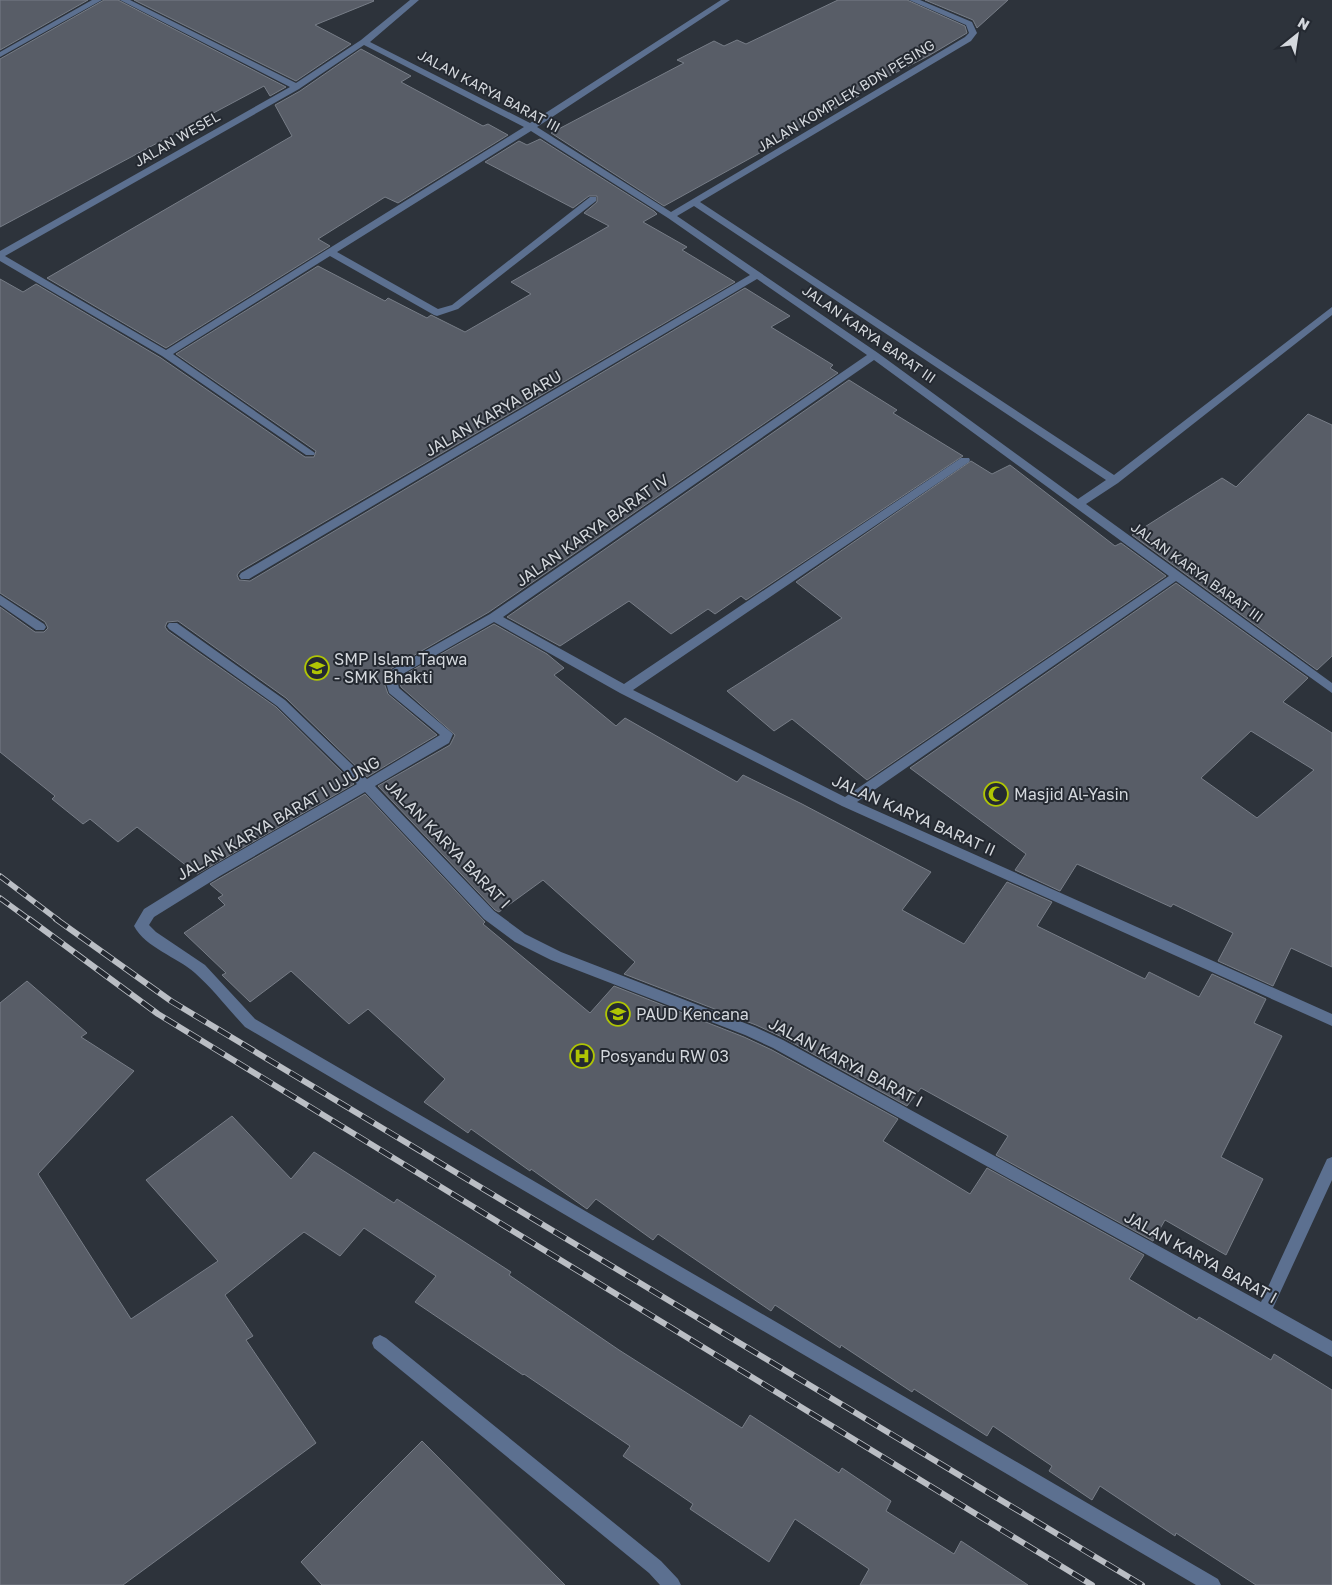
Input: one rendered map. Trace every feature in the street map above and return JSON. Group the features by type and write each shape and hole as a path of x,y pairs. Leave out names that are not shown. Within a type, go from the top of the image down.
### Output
{"street":[{"path":"0,55 98,0"},
{"path":"124,0 296,87"},
{"name":"JALAN WESEL","path":"0,256 296,87 364,42 415,0"},
{"path":"166,354 531,127 726,0"},
{"name":"JALAN KOMPLEK BDN PESING","path":"670,216 695,203 968,38 973,33 969,24 913,0"},
{"name":"JALAN KARYA BARAT III","path":"364,42 531,127 670,216 874,355 1176,576 1330,683"},
{"path":"330,252 437,313 455,307 593,199"},
{"path":"695,203 1114,480"},
{"path":"0,256 166,354 310,453"},
{"name":"JALAN KARYA BARU","path":"244,576 757,274"},
{"path":"1078,504 1114,480 1332,310"},
{"name":"JALAN KARYA BARAT IV","path":"447,734 392,690 392,679 397,672 494,617 874,355"},
{"path":"624,690 966,460"},
{"path":"846,803 1176,576"},
{"path":"0,599 40,627"},
{"name":"JALAN KARYA BARAT II","path":"494,617 624,690 846,803 1332,1020"},
{"name":"JALAN KARYA BARAT I","path":"173,626 281,703 366,785 489,915 520,938 556,956 750,1031 778,1044 1332,1350"},
{"name":"JALAN KARYA BARAT I UJUNG","path":"447,734 445,740 215,872 149,913 141,926 151,936 200,969 250,1023 1212,1585"},
{"path":"1264,1312 1332,1164"},
{"path":"380,1343 654,1567 672,1585"}],"building":[{"path":"0,0 88,0 0,50"},
{"path":"104,0 118,0 286,87 270,96 264,86 0,227 0,59"},
{"path":"134,0 374,1 315,25 351,44 296,81"},
{"path":"838,0 907,0 965,26 967,33 930,55 854,94 859,96 791,132 794,134 664,206 551,133 684,63 677,60 714,41 724,46 737,40 746,44"},
{"path":"925,0 1008,0 977,28 973,20"},
{"path":"361,49 411,76 401,82 483,126 488,124 508,135 398,203 385,197 318,239 330,246 166,348 47,278 292,136 275,105 300,91"},
{"path":"540,139 654,211 657,214 643,222 687,247 682,250 735,282 240,571 237,575 239,580 250,581 745,288 790,316 771,327 833,365 830,368 838,373 489,612 392,668 383,680 388,694 437,735 367,777 286,698 178,621 167,622 165,627 168,631 276,707 354,784 197,874 137,827 118,842 90,819 83,824 52,799 55,796 0,752 0,607 35,632 44,632 48,628 45,622 0,593 0,279 23,292 36,284 161,358 305,457 314,457 316,451 176,354 318,266 385,301 388,298 427,318 431,315 465,332 531,294 511,282 609,226 584,213 597,202 597,196 589,196 573,208 485,162 519,141 527,145"},
{"path":"849,380 897,410 893,413 963,456 746,600 741,596 715,614 708,609 671,634 629,601 560,646 507,617"},
{"path":"1308,414 1332,425 1332,656 1317,670 1132,535 1222,478 1236,487"},
{"path":"971,461 992,474 1010,465 1115,546 1121,543 1166,576 867,780 792,719 774,731 727,691 842,618 796,582"},
{"path":"1176,583 1308,678 1283,702 1332,733 1332,967 1291,948 1273,986 1218,961 1233,933 1173,904 1171,907 1077,864 1060,891 1015,870 1026,854 910,768","holes":["1251,731 1314,770 1257,818 1201,778"]},
{"path":"494,624 547,654 564,668 554,675 616,726 625,718 737,782 743,775 931,872 902,910 964,944 1007,882 1052,902 1037,926 1145,979 1149,972 1199,997 1212,974 1266,999 1254,1023 1282,1036 1221,1157 1263,1179 1226,1255 1165,1220 1153,1241 996,1155 1008,1136 921,1088 907,1106 784,1038 756,1025 624,974 635,962 543,880 499,912 495,910 378,786 450,745 455,735 401,687 399,680 402,676"},
{"path":"365,794 485,922 483,924 590,1013 614,986 744,1037 772,1050 898,1119 883,1141 970,1194 987,1168 1144,1255 1129,1279 1197,1320 1199,1317 1271,1360 1274,1354 1332,1390 1332,1585 1256,1585 1176,1533 1175,1536 1100,1486 1092,1500 1049,1471 1052,1466 993,1426 987,1436 914,1389 912,1392 841,1345 840,1348 775,1305 771,1311 658,1234 653,1240 596,1199 587,1209 471,1129 468,1133 424,1102 445,1079 368,1009 349,1024 291,971 250,1002 222,975 226,973 184,933 225,905 218,898 223,895 210,884"},
{"path":"27,981 87,1033 81,1037 134,1071 38,1174 131,1319 218,1261 146,1180 232,1116 291,1179 314,1152 394,1203 397,1199 463,1241 511,1272 509,1275 619,1350 742,1428 750,1415 839,1473 842,1468 891,1501 886,1511 954,1554 961,1541 1028,1585 860,1585 869,1569 795,1519 769,1562 690,1509 693,1504 623,1456 630,1446 415,1302 436,1276 364,1228 340,1256 304,1232 225,1295 253,1336 246,1340 316,1443 123,1585 0,1585 0,1003"},
{"path":"422,1441 565,1585 322,1585 301,1562"}],"railway":[{"path":"0,876 58,920"},
{"path":"0,898 30,920"},
{"path":"29,919 158,1014 1092,1585"},
{"path":"56,919 171,1001 1142,1585"}],"place":[{"name":"SMP Islam Taqwa - SMK Bhakti","path":"317,668"},
{"name":"Masjid Al-Yasin","path":"996,794"},
{"name":"PAUD Kencana","path":"618,1014"},
{"name":"Posyandu RW 03","path":"582,1056"}]}
